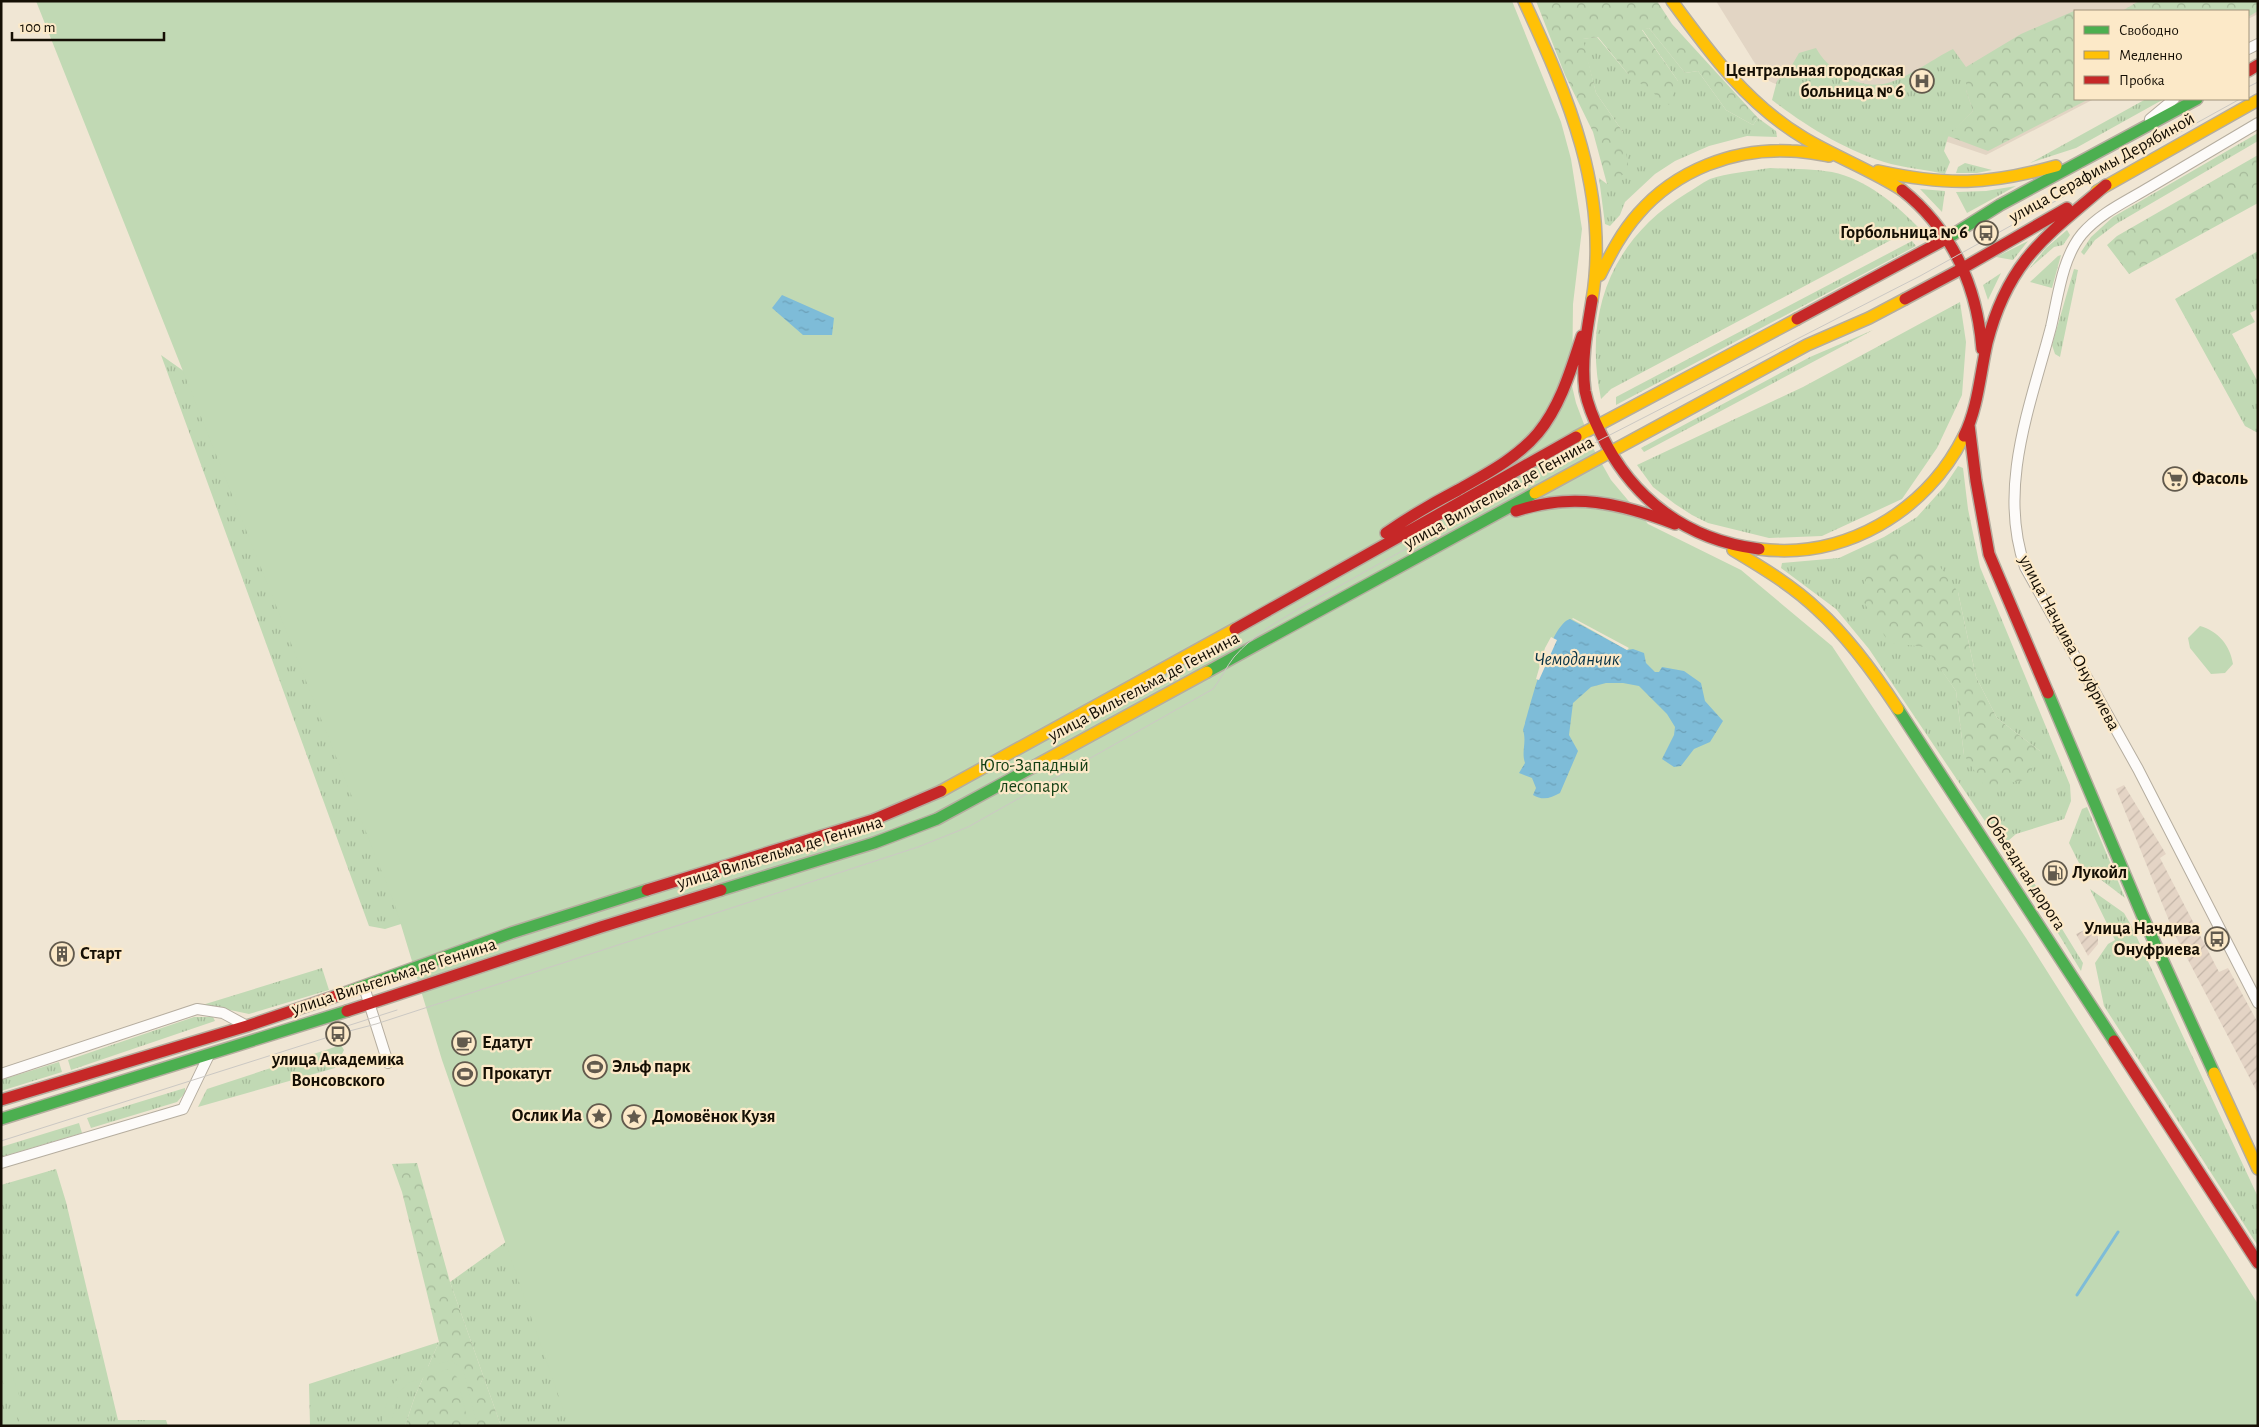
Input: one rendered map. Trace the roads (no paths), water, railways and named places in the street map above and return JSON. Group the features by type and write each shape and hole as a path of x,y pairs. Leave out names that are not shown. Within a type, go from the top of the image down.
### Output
{"main road":[{"path":"1524,1 1546,48 1582,139 1596,204 1597,258 1589,313 1584,369 1589,409 1609,452 1620,469 1646,500 1682,526"},
{"path":"1672,1 1716,61 1756,102 1791,130 1843,160"},
{"name":"улица Серафимы Дерябиной","path":"1946,239 1965,225 2046,179 2094,156 2195,100"},
{"name":"улица Серафимы Дерябиной","path":"1963,268 2258,100"},
{"path":"1594,288 1618,240 1638,212 1660,191 1683,176 1706,165 1738,155 1770,150 1803,151 1916,180 1976,182 2021,176 2094,156"},
{"path":"1864,168 1903,191 1925,211 1946,239 1963,268 1977,309 1982,336 1983,364"},
{"path":"1477,526 1528,506 1565,501 1584,501 1631,507 1719,542 1764,552 1787,553 1827,548 1869,532 1905,510 1934,481 1948,463 1970,425 1993,324 2008,286 2019,266 2042,239 2106,185"},
{"name":"улица Вильгельма де Геннина","path":"1,1100 246,1026 364,987 511,933 901,810 932,796 1068,722 1596,426 1946,239"},
{"name":"улица Вильгельма де Геннина","path":"1,1119 209,1055 627,919 874,843 937,819 1807,345 1870,318 1963,268"},
{"path":"1308,587 1402,522 1509,459 1528,444 1549,418 1566,385 1589,313"},
{"path":"1970,425 1989,554 2142,915 2258,1169"},
{"name":"Объездная дорога","path":"1719,542 1761,567 1798,593 1828,619 1880,682 2258,1264"}],"street":[{"name":"улица Серафимы Дерябиной","path":"2135,133 2173,100"},
{"name":"улица Начдива Онуфриева","path":"2258,123 2105,214 2081,236 2070,256 2019,447 2014,500 2018,548 2025,567 2138,768 2258,1003"},
{"path":"364,987 388,1063"},
{"path":"1,1074 197,1010 223,1013 246,1026"},
{"path":"1,1163 183,1109 209,1055"}],"water":[{"path":"782,295 834,318 832,335 803,335 772,308"},
{"name":"Чемоданчик","path":"1570,619 1627,650 1633,649 1644,653 1646,663 1655,672 1659,672 1662,667 1684,671 1701,683 1705,701 1723,721 1710,742 1694,749 1681,766 1674,767 1662,759 1674,735 1675,727 1667,714 1639,686 1623,683 1606,683 1591,687 1573,703 1569,735 1578,751 1560,793 1547,798 1533,795 1536,788 1532,778 1519,773 1525,763 1523,730 1541,668 1548,651 1562,625"}],"waterway":[{"path":"2077,1295 2118,1232"}],"tram line":[{"path":"2249,86 2258,82"},
{"path":"1,1141 338,1034 376,1024 918,847 968,827 1213,689 1231,661 1242,649 1266,629 1302,607 1602,439 1920,276 2238,100"},
{"path":"344,1027 397,1010"}],"place":[{"name":"Центральная городская больница № 6","path":"1922,81"},
{"name":"Горбольница № 6","path":"1986,233"},
{"name":"Фасоль","path":"2175,479"},
{"name":"Лукойл","path":"2055,873"},
{"name":"Улица Начдива Онуфриева","path":"2217,939"},
{"name":"Старт","path":"62,954"},
{"name":"улица Академика Вонсовского","path":"338,1034"},
{"name":"Едатут","path":"464,1043"},
{"name":"Эльф парк","path":"595,1067"},
{"name":"Прокатут","path":"465,1074"},
{"name":"Ослик Иа","path":"599,1116"},
{"name":"Домовёнок Кузя","path":"634,1117"}],"park label":[{"name":"Юго-Западный лесопарк","path":"1034,776"}]}
